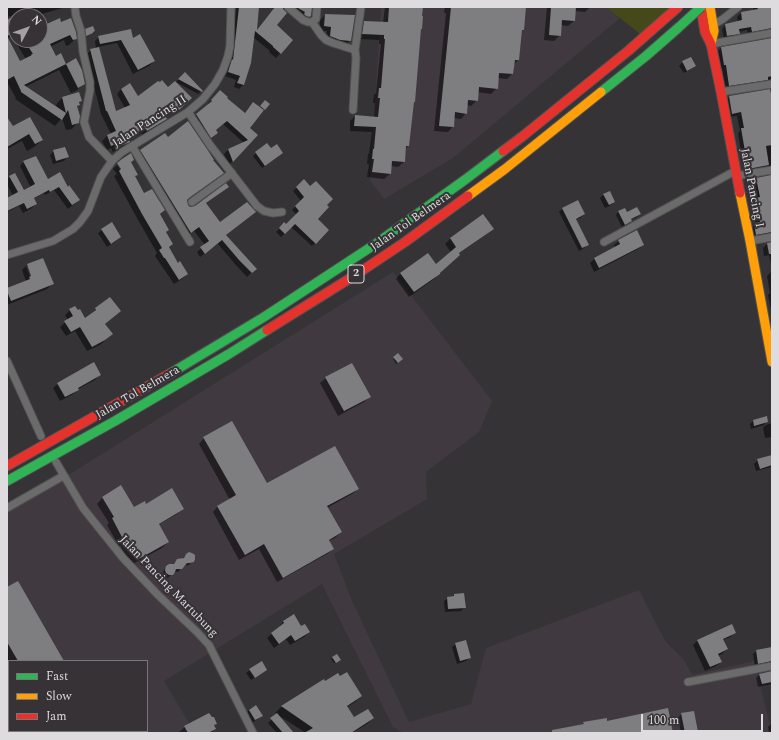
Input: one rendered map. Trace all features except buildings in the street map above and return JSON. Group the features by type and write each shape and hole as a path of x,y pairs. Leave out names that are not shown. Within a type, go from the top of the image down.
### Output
{"main road":[{"name":"Jalan Tol Belmera","path":"7,466 183,366 264,317 377,243 523,136 628,51 678,7"},
{"name":"Jalan Tol Belmera","path":"7,481 122,417 229,354 406,242 538,143 646,56 701,7"},
{"name":"Jalan Pancing I","path":"701,7 705,32 711,44 721,92 735,174 770,340 772,362"},
{"name":"Jalan Pancing I","path":"710,7 714,31 711,44"}],"street":[{"name":"Jalan Pancing II","path":"7,255 53,241 74,229 88,211 101,177 112,161 122,152 188,112 203,99 215,84 223,70 230,46 231,7"},
{"path":"288,7 305,22 312,22 316,19 317,7"},
{"path":"353,110 356,58 355,50 361,7"},
{"path":"713,25 738,7"},
{"path":"75,8 81,31 83,52 90,82 84,122 89,137 112,161"},
{"path":"312,22 326,40 355,50"},
{"path":"711,44 772,32"},
{"path":"721,92 772,84"},
{"path":"188,112 210,145 257,206 264,211 273,214 282,212"},
{"path":"132,146 190,242"},
{"path":"604,242 735,174 772,170"},
{"path":"192,202 232,173"},
{"path":"750,242 772,237"},
{"path":"7,361 41,436"},
{"name":"Jalan Pancing Martubung","path":"56,462 83,508 123,558 209,645 253,733"},
{"path":"7,508 63,476"},
{"path":"688,682 772,666"}],"shaded area":[{"path":"381,7 606,7 620,18 453,158 384,199 370,180"},
{"path":"393,272 492,401 479,432 426,472 427,499 334,554 353,603 409,722 471,704 486,648 639,590 665,641 684,660 692,675 754,661 772,733 404,733 393,727 322,584 164,681 195,733 7,733 7,512"}],"green space":[{"path":"606,7 670,7 644,37"}],"traffic: fast":[{"path":"678,28 701,7"},
{"path":"601,92 678,28"},
{"path":"171,373 264,317 377,243 503,151"},
{"path":"7,481 115,421 267,330"}],"traffic: slow":[{"path":"710,7 714,31 711,44"},
{"path":"468,196 505,169 601,92"},
{"path":"740,193 772,362"}],"traffic: jam":[{"path":"503,151 628,51 678,7"},
{"path":"701,7 705,32 711,44 740,193"},
{"path":"267,330 357,274 405,242 468,196"},
{"path":"7,466 171,373"}]}
